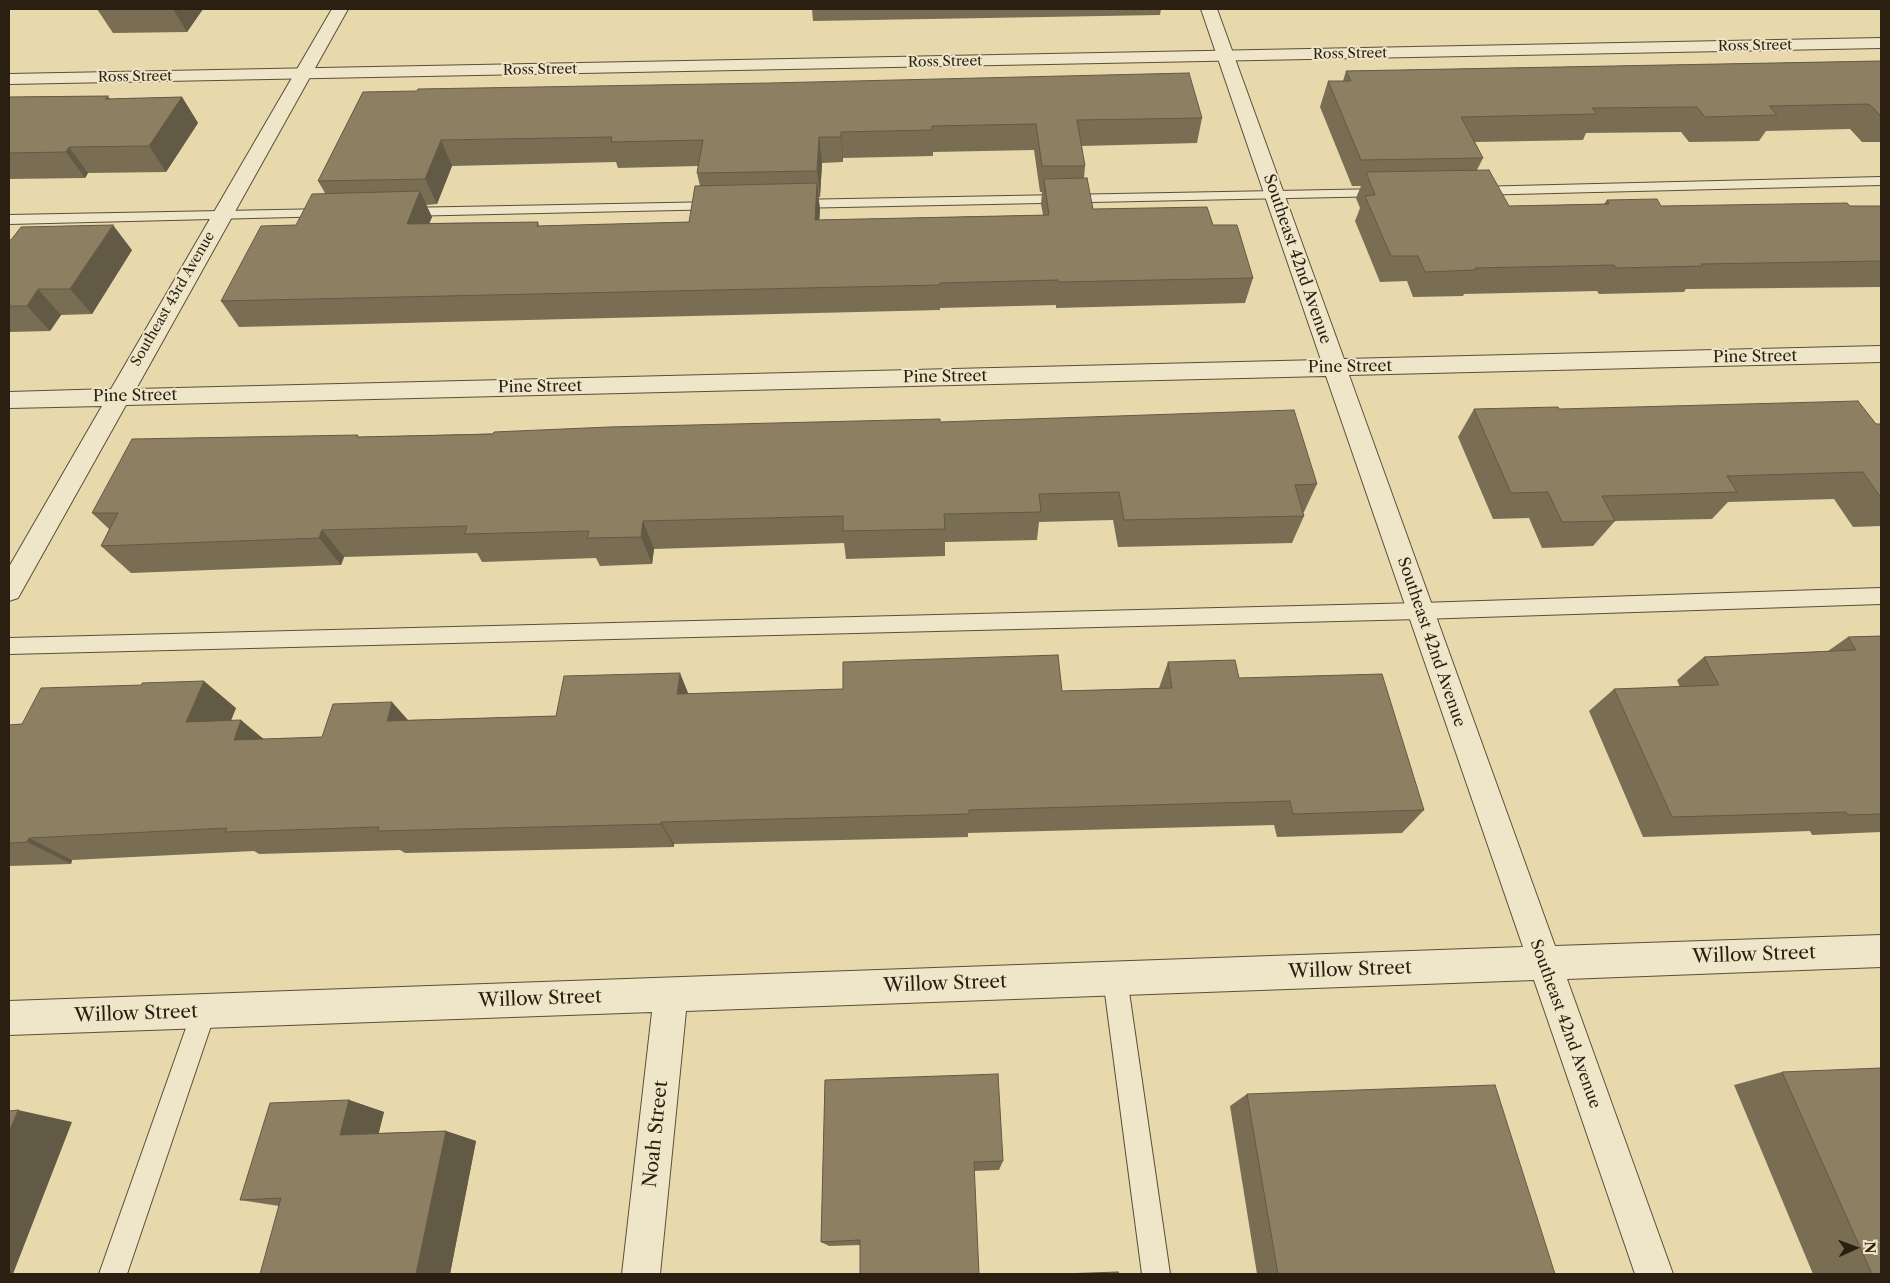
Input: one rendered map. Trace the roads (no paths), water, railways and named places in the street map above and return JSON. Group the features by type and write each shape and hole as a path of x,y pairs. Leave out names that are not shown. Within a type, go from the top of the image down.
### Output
{"street":[{"name":"Southeast 43rd Avenue","path":"9,590 117,397 340,9"},
{"name":"Southeast 42nd Avenue","path":"1209,9 1543,963 1654,1274"},
{"name":"Ross Street","path":"9,79 1881,43"},
{"name":"Pine Street","path":"9,400 1881,354"},
{"name":"Willow Street","path":"9,1018 1881,951"},
{"name":"Noah Street","path":"641,1274 671,994"}],"lane":[{"path":"1454,191 1881,181"},
{"path":"778,205 1394,192"},
{"path":"390,212 738,206"},
{"path":"9,220 340,213"},
{"path":"9,646 1420,611 1881,596"},
{"path":"1115,978 1156,1274"},
{"path":"113,1274 204,1011"}]}
